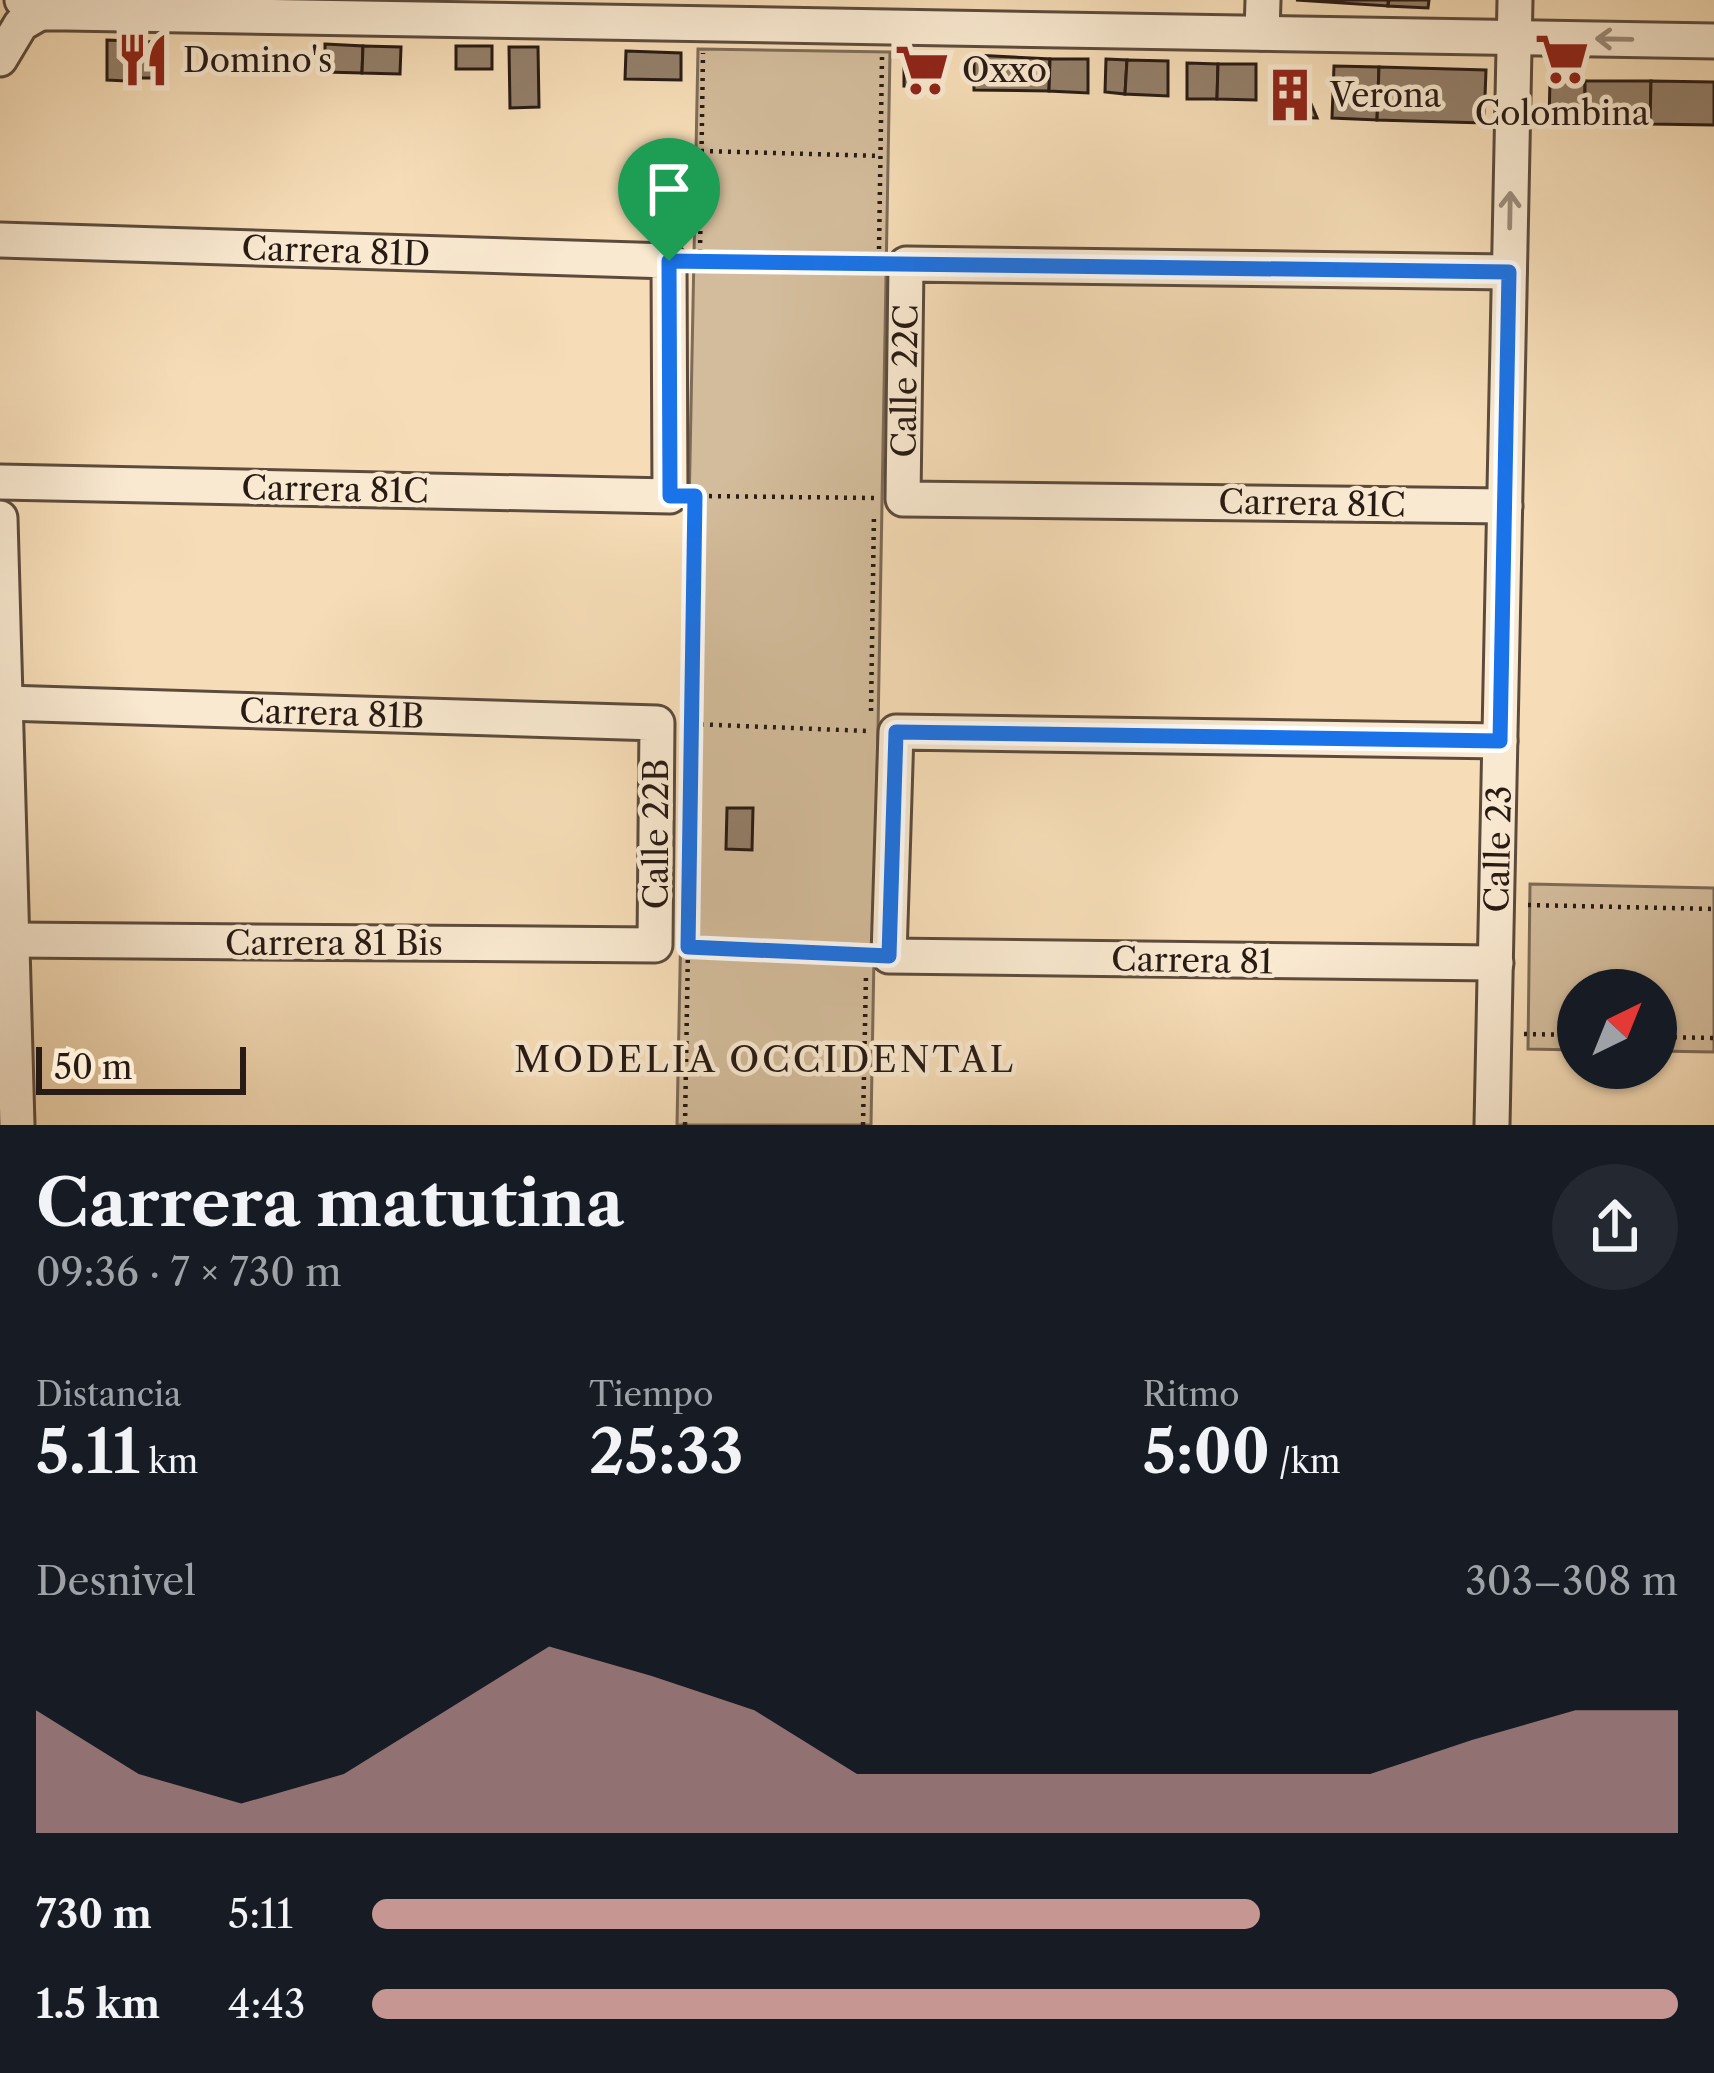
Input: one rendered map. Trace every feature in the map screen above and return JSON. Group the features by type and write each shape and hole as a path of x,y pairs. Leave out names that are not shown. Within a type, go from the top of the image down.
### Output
{"street":[{"name":"Calle 23","path":"1492,1125 1515,0"},
{"path":"0,59 31,6 1263,17 1514,38 1714,41"},
{"name":"Carrera 81D","path":"0,240 684,261"},
{"path":"683,496 684,261"},
{"path":"892,263 1509,272"},
{"name":"Calle 22C","path":"889,499 892,263"},
{"name":"Carrera 81C","path":"0,482 683,496"},
{"name":"Carrera 81C","path":"889,499 1505,506"},
{"path":"0,518 17,1125"},
{"name":"Carrera 81B","path":"5,703 657,723"},
{"name":"Calle 22B","path":"657,723 672,946"},
{"path":"883,731 1500,741"},
{"name":"Carrera 81","path":"883,731 889,956 1496,963"},
{"name":"Carrera 81 Bis","path":"13,940 672,946"}],"path":[{"path":"703,48 701,151 684,261 892,263 881,156 882,52"},
{"path":"701,151 881,156"},
{"path":"657,723 692,724 883,731 889,499 683,496 692,724 688,925"},
{"path":"1497,904 1714,908"},
{"path":"685,1125 672,946 866,955 863,1125"},
{"path":"1677,1037 1714,1038"}],"shaded area":[{"path":"698,49 890,52 871,1125 677,1125"},
{"path":"1530,884 1714,888 1714,1052 1677,1051 1677,969 1557,969 1557,1050 1528,1049"}],"building":[{"path":"1296,0 1388,0 1388,6"},
{"path":"1389,0 1429,0 1428,8 1388,6"},
{"path":"107,40 127,41 126,81 107,80"},
{"name":"Domino's","path":"131,41 155,42 154,78 131,78"},
{"path":"325,44 363,46 362,73 325,72"},
{"path":"363,46 401,47 400,74 362,73"},
{"path":"456,46 492,46 492,69 456,69"},
{"path":"509,47 538,47 539,107 510,108"},
{"path":"626,51 681,53 681,80 625,79"},
{"name":"Oxxo","path":"904,54 940,55 940,87 904,86"},
{"path":"974,55 1050,59 1049,91 974,90"},
{"path":"1050,59 1088,59 1088,93 1049,91"},
{"path":"1106,59 1127,60 1125,94 1105,92"},
{"path":"1127,60 1168,61 1168,96 1125,94"},
{"path":"1187,63 1218,64 1217,99 1187,99"},
{"path":"1218,64 1256,64 1256,100 1217,99"},
{"path":"1334,66 1379,67 1377,120 1332,118"},
{"path":"1379,67 1486,70 1484,123 1377,120"},
{"name":"Verona","path":"1274,73 1298,73 1317,118 1273,117"},
{"path":"1550,80 1585,81 1585,123 1549,122"},
{"path":"1585,81 1651,81 1650,124 1585,123"},
{"path":"1651,81 1714,82 1714,125 1650,124"},
{"path":"727,808 753,808 752,850 726,849"}],"place":[{"name":"Colombina","path":"1562,59"},
{"name":"Domino's","path":"143,60"},
{"name":"Oxxo","path":"922,70"},
{"name":"Verona","path":"1290,95"}],"district":[{"name":"MODELIA OCCIDENTAL","path":"765,1059"}],"route":[{"path":"669,261 1509,272 1500,741 896,732 889,956 688,947 695,496 670,496 669,261"}]}
